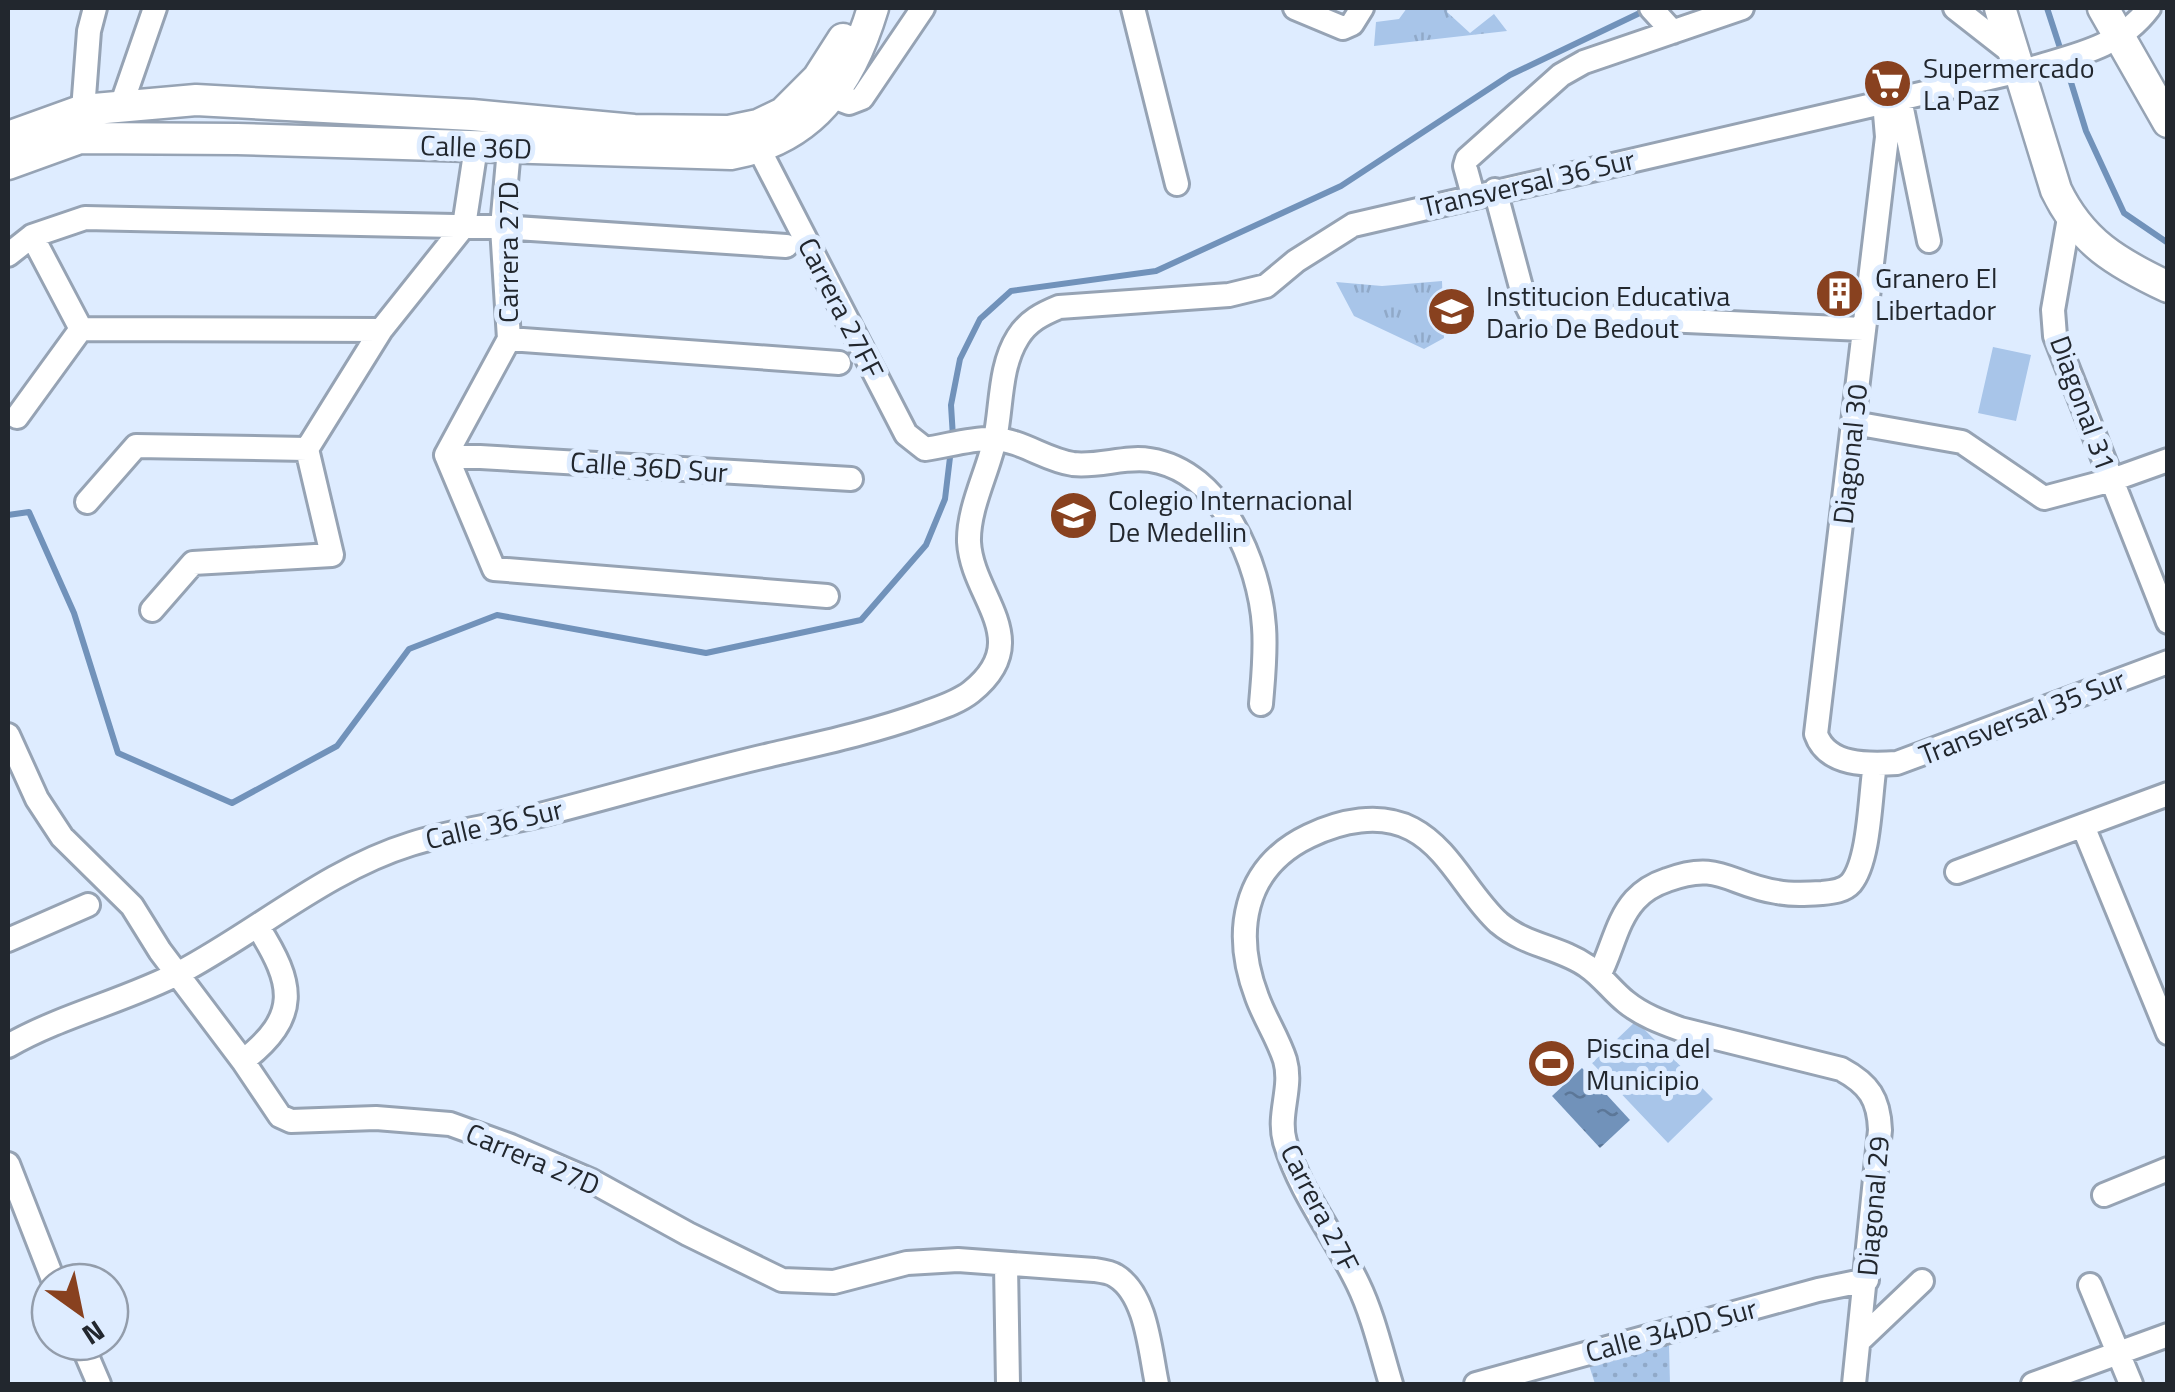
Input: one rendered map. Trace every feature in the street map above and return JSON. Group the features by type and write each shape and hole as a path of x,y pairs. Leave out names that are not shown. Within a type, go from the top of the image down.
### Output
{"main road":[{"name":"Calle 36D","path":"8,137 83,110 196,100 434,112 634,130 730,131 758,125 802,98 844,38 853,8"},
{"name":"Calle 36D","path":"8,164 80,138 731,154 760,149 790,134 833,97 873,8"},
{"path":"2000,8 2056,190 2069,218 2098,248 2168,287"},
{"path":"2103,8 2107,44 2168,122"}],"street":[{"path":"83,110 89,31 95,8"},
{"path":"120,106 155,8"},
{"path":"833,97 849,103 862,98 923,8"},
{"path":"1133,8 1177,184"},
{"path":"1295,8 1343,28 1352,24 1362,8"},
{"path":"1742,8 1607,53 1562,75 1468,159 1465,166 1484,193 1531,314 1863,329"},
{"path":"1955,8 2017,63"},
{"name":"Transversal 36 Sur","path":"988,439 1007,360 1018,336 1035,318 1060,307 1230,295 1266,286 1296,261 1352,225 1892,100 2017,63 2054,62 2107,44 2148,8"},
{"path":"1653,10 1673,32"},
{"name":"Diagonal 30","path":"1874,764 1834,757 1821,748 1816,734 1863,329 1896,134 1892,100"},
{"path":"1896,134 1929,241"},
{"path":"152,610 193,564 332,555 307,449 380,330 464,226 470,147"},
{"name":"Carrera 27D","path":"446,455 509,339 502,227 509,148"},
{"name":"Carrera 27FF","path":"760,149 906,434 925,449 988,439"},
{"path":"8,255 32,236 85,218 502,227 786,246"},
{"name":"Diagonal 31","path":"2069,218 2053,310 2055,336 2168,622"},
{"path":"32,236 81,329"},
{"path":"81,329 380,330"},
{"path":"17,418 81,329"},
{"path":"509,339 839,363"},
{"path":"1854,422 1962,442 2044,498 2168,460"},
{"path":"988,439 1078,464 1152,460 1200,485 1225,513 1254,574 1264,627 1261,704"},
{"name":"Calle 36 Sur","path":"8,1046 178,973 372,858 414,842 532,817 764,756 874,732 952,704 970,693 996,659 1001,636 969,541 988,439"},
{"path":"87,502 136,446 307,449"},
{"path":"446,455 494,569 827,596"},
{"name":"Calle 36D Sur","path":"446,455 851,480"},
{"name":"Transversal 35 Sur","path":"1874,764 1920,756 2168,662"},
{"name":"Carrera 27D","path":"8,734 37,799 62,837 132,906 280,1116 292,1122 376,1118 450,1124 590,1180 782,1280 834,1282 906,1263 958,1260 1114,1274 1132,1290 1158,1384"},
{"path":"1599,975 1622,919 1636,898 1653,884 1686,872 1724,874 1776,892 1832,892 1850,885 1858,870 1867,827 1874,764"},
{"path":"1957,872 2168,794"},
{"name":"Diagonal 29","path":"1244,915 1262,876 1304,838 1332,826 1363,820 1392,821 1427,839 1490,914 1516,935 1577,960 1627,1003 1655,1020 1841,1069 1860,1079 1872,1092 1879,1110 1880,1130 1854,1384"},
{"path":"2083,826 2165,1017"},
{"path":"10,934 88,905"},
{"name":"Carrera 27F","path":"1244,915 1248,971 1286,1063 1283,1137 1295,1171 1367,1302 1391,1384"},
{"path":"243,1061 266,1043 284,1006 286,980 282,964 258,927"},
{"path":"8,1164 46,1262"},
{"path":"2104,1194 2168,1169"},
{"path":"1006,1265 1008,1384"},
{"name":"Calle 34DD Sur","path":"1476,1384 1516,1379 1818,1290 1867,1280"},
{"path":"1860,1340 1922,1281"},
{"path":"2090,1285 2130,1384"},
{"path":"2033,1384 2168,1334"}],"green space":[{"path":"1407,8 1448,8 1447,12 1470,33 1494,14 1507,31 1374,46 1376,22 1399,19"},
{"path":"1442,281 1444,338 1424,349 1354,316 1336,282 1382,286"},
{"path":"1993,347 2031,355 2016,421 1978,413"},
{"path":"1636,1021 1713,1099 1668,1143 1592,1063"},
{"path":"1669,1345 1670,1384 1595,1384 1589,1365"}],"water":[{"path":"1582,1068 1630,1120 1600,1148 1552,1096"}],"waterway":[{"path":"2047,8 2062,54"},
{"path":"953,437 951,405 960,359 980,319 1011,291 1156,271 1341,186 1510,75 1646,10"},
{"path":"2066,66 2086,131 2124,213 2168,243"},
{"path":"8,515 29,512 74,613 118,753 232,803 337,746 409,649 497,615 706,653 861,620 926,545 945,499 951,449"}],"place":[{"name":"Supermercado La Paz","path":"1888,84"},
{"name":"Granero El Libertador","path":"1840,294"},
{"name":"Institucion Educativa Dario De Bedout","path":"1451,312"},
{"name":"Colegio Internacional De Medellin","path":"1073,516"},
{"name":"Piscina del Municipio","path":"1551,1064"}]}
